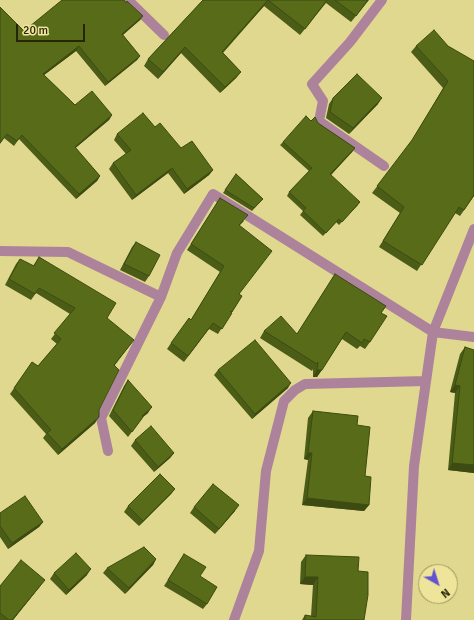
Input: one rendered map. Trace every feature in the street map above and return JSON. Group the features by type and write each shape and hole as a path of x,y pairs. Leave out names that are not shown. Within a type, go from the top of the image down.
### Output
{"street":[{"path":"128,0 164,35"},
{"path":"382,0 350,42 312,84 323,101 319,121 384,166"},
{"path":"108,451 101,418 161,297 177,253 213,194 433,332 474,337"},
{"path":"406,620 414,466 433,332 474,229"},
{"path":"0,251 68,252 161,297"},
{"path":"234,620 259,551 266,472 284,401 295,390 305,384 426,381"}],"building":[{"path":"62,0 124,0 143,16 122,34 140,56 108,82 79,46 43,74 75,105 92,91 112,115 75,147 100,176 79,194 22,135 17,141 7,134 0,143 0,7 24,31"},
{"path":"203,0 268,0 222,52 241,72 225,87 185,47 163,72 148,59"},
{"path":"268,0 327,0 305,29"},
{"path":"335,0 368,0 356,16"},
{"path":"434,30 448,46 474,61 474,195 464,210 459,207 422,265 383,241 404,207 377,186 412,140 448,81 416,46"},
{"path":"357,74 382,98 353,128 330,112 333,98"},
{"path":"143,113 155,127 160,123 181,148 192,141 213,170 187,189 172,168 136,195 113,163 131,150 117,134"},
{"path":"306,116 311,121 315,117 318,123 355,148 330,174 360,202 342,222 339,219 326,233 303,211 306,208 289,192 312,168 283,142"},
{"path":"236,174 263,199 254,208 225,190"},
{"path":"220,198 248,215 239,225 272,251 239,294 242,296 232,312 230,311 232,313 222,329 213,323 188,356 171,343 189,318 191,320 224,266 191,244"},
{"path":"136,242 160,255 149,276 124,264"},
{"path":"39,257 116,303 107,318 134,340 114,365 119,370 99,410 99,417 62,449 47,433 51,430 14,388 32,362 38,366 61,339 54,333 75,308 39,288 35,294 9,279 20,259 34,266"},
{"path":"335,274 386,306 381,313 387,316 370,342 364,339 362,343 346,332 322,370 317,370 318,362 317,364 264,331 281,316 297,334"},
{"path":"255,340 291,383 255,414 218,370"},
{"path":"465,347 474,350 474,465 452,463 460,386 455,385"},
{"path":"128,380 152,407 142,416 143,417 132,432 113,410"},
{"path":"313,411 358,416 357,425 370,427 365,476 371,477 369,505 307,498 312,453 308,453"},
{"path":"151,426 174,453 158,467 135,440"},
{"path":"160,474 175,489 143,521 128,506"},
{"path":"213,484 239,505 219,529 194,507"},
{"path":"25,496 43,522 12,543 0,526 0,513"},
{"path":"144,547 156,559 129,588 107,568"},
{"path":"76,553 91,569 69,590 54,573"},
{"path":"184,554 206,567 200,576 217,587 207,604 168,580"},
{"path":"306,555 359,557 358,571 368,572 368,595 364,620 305,620 305,615 316,617 318,577 305,577"},
{"path":"21,560 45,580 12,620 9,620 0,613 0,586"}]}
